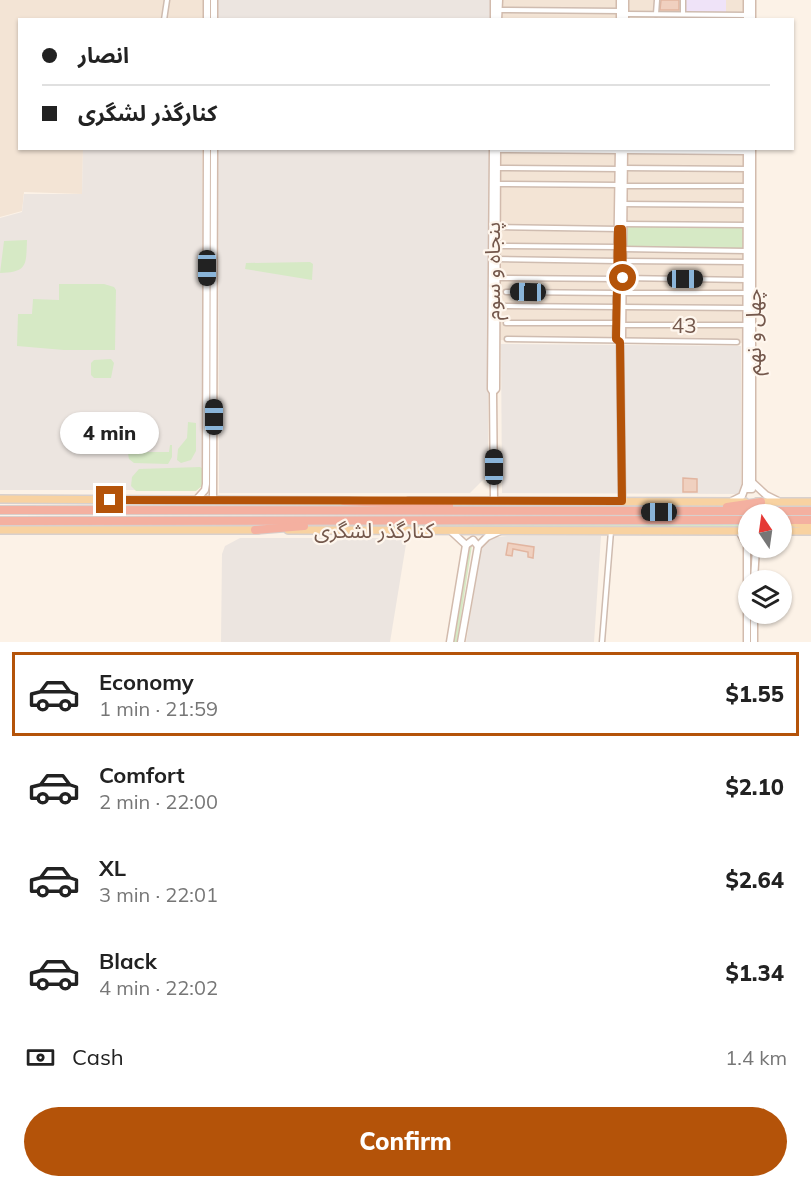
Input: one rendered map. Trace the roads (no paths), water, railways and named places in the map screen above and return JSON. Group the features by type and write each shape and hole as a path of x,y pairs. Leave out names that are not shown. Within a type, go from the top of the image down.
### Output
{"highway":[{"path":"344,501 434,504 480,510"},
{"path":"689,512 761,502"},
{"path":"0,510 811,512"},
{"path":"0,521 738,520"},
{"path":"792,520 811,520"},
{"path":"255,530 331,521"}],"main road":[{"name":"کنارگذر لشگری","path":"0,499 811,502"},
{"path":"792,522 811,526"},
{"name":"کنارگذر لشگری","path":"0,530 738,531"},
{"path":"792,531 811,531"}],"street":[{"path":"164,18 167,0"},
{"path":"207,0 207,18"},
{"path":"214,0 214,18"},
{"path":"496,0 496,18"},
{"path":"496,0 496,18"},
{"path":"623,0 623,16"},
{"path":"656,14 657,0"},
{"path":"683,0 683,14"},
{"path":"747,0 748,18"},
{"path":"748,18 752,0"},
{"path":"498,10 623,16 683,14 748,18"},
{"path":"207,150 213,500"},
{"path":"196,500 206,487 214,150"},
{"name":"پنجاه و سوم","path":"493,392 496,389 496,150"},
{"name":"پنجاه و سوم","path":"494,501 493,392 491,389 496,150"},
{"path":"621,227 621,150 748,150"},
{"name":"چهل و نهم","path":"748,150 746,325 749,484"},
{"name":"چهل و نهم","path":"748,150 749,484"},
{"path":"497,168 747,169"},
{"path":"497,184 746,186"},
{"path":"621,185 623,204 620,248 620,324 616,339 620,342 622,501"},
{"path":"623,204 747,205"},
{"path":"497,227 746,225"},
{"path":"497,246 746,250"},
{"path":"497,260 746,262"},
{"path":"496,278 746,279"},
{"path":"506,292 746,293"},
{"path":"503,306 746,308"},
{"name":"43","path":"506,323 746,325"},
{"path":"507,339 737,342"},
{"path":"731,502 742,496 749,484 779,502"},
{"path":"206,487 214,488"},
{"path":"451,531 466,545"},
{"path":"461,642 478,546 488,537 500,531"},
{"path":"602,642 611,531"},
{"path":"450,642 466,545 473,540 478,546"},
{"path":"747,558 747,642"},
{"path":"754,624 754,642"}]}
